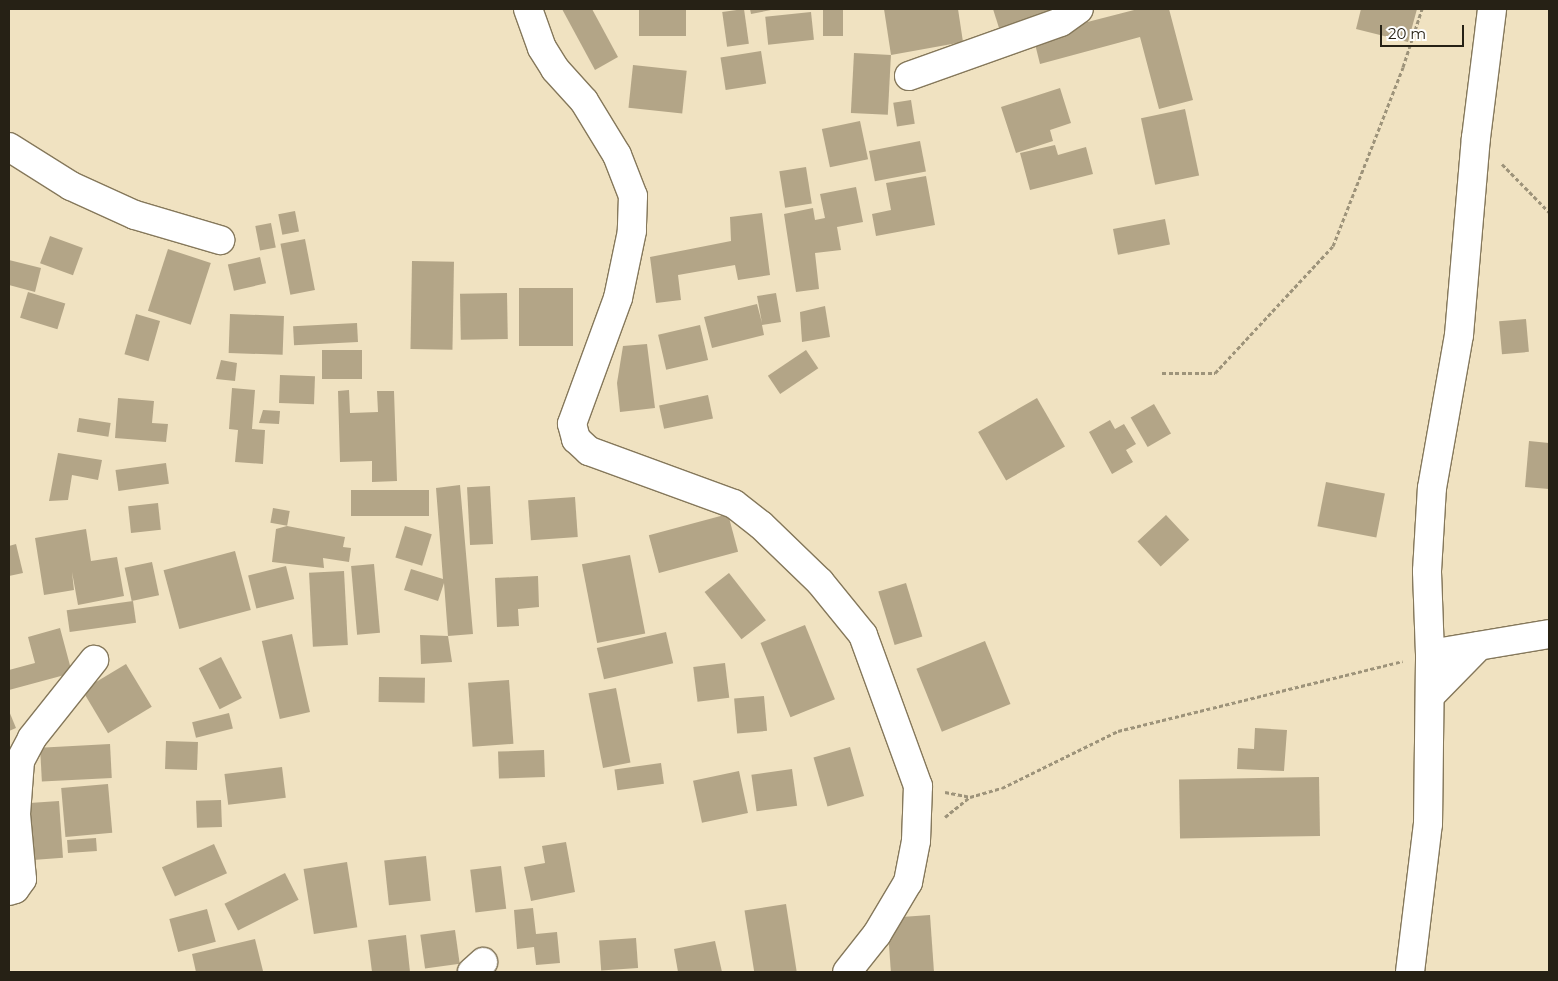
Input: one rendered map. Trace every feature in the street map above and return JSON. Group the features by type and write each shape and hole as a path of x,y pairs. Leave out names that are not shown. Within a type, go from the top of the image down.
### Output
{"street":[{"path":"528,9 542,48 554,69 584,101 617,155 633,196 632,231 618,298 572,424 576,438 589,451 734,504 761,525 820,582 863,634 918,786 916,841 908,882 886,921 847,972"},
{"path":"908,76 1061,22 1079,9"},
{"path":"1410,972 1428,824 1430,654 1427,571 1432,488 1459,335 1476,138 1492,9"},
{"path":"9,148 71,186 135,215 220,240"},
{"path":"1430,654 1549,634"},
{"path":"1430,696 1479,646"},
{"path":"9,891 15,889 22,879 16,814 20,761 32,738 94,660"}],"path":[{"path":"1162,373 1215,373 1333,246 1403,66 1422,9"},
{"path":"1476,138 1549,212"},
{"path":"918,786 970,797 1002,788 1118,731 1430,654"}],"building":[{"path":"562,9 592,9 618,57 595,70"},
{"path":"639,9 686,9 686,36 639,36"},
{"path":"744,9 749,44 727,47 722,12"},
{"path":"750,9 771,9 771,10 751,14"},
{"path":"823,9 843,9 843,36 823,36"},
{"path":"884,9 958,9 963,42 891,55"},
{"path":"993,9 1059,9 999,28"},
{"path":"1138,9 1169,9 1193,100 1159,109 1140,37 1040,64 1033,36"},
{"path":"1361,9 1417,9 1408,42 1356,29"},
{"path":"811,12 814,40 768,45 765,17"},
{"path":"761,51 766,84 726,90 721,57"},
{"path":"854,53 891,55 888,115 851,113"},
{"path":"633,65 687,71 682,113 629,108"},
{"path":"1060,88 1071,123 1050,130 1053,141 1016,153 1001,107"},
{"path":"911,100 915,124 897,127 893,103"},
{"path":"1185,109 1199,176 1155,185 1141,118"},
{"path":"860,121 868,159 830,167 822,129"},
{"path":"920,141 926,171 875,181 869,151"},
{"path":"1055,145 1058,155 1086,147 1093,174 1030,190 1020,153"},
{"path":"806,167 812,204 785,208 779,171"},
{"path":"926,176 935,225 876,236 872,214 891,210 886,183"},
{"path":"856,187 863,222 837,227 841,250 815,253 819,289 796,292 784,214 813,208 815,220 825,218 820,194"},
{"path":"295,211 299,232 282,235 278,214"},
{"path":"762,213 770,275 738,280 735,265 678,275 681,300 656,303 650,257 731,241 730,217"},
{"path":"1165,219 1170,245 1118,255 1113,229"},
{"path":"271,223 276,248 260,251 255,226"},
{"path":"50,236 83,248 73,275 40,263"},
{"path":"305,239 315,290 290,295 280,244"},
{"path":"168,249 211,263 191,325 148,311"},
{"path":"260,257 266,283 234,291 228,264"},
{"path":"9,260 41,268 35,292 9,285"},
{"path":"412,261 454,262 452,350 410,349"},
{"path":"519,288 573,288 573,346 519,346"},
{"path":"28,292 65,303 57,329 20,318"},
{"path":"507,293 508,339 461,340 460,294"},
{"path":"776,293 781,322 762,325 764,335 712,348 704,317 757,304 762,323 757,296"},
{"path":"825,306 830,337 802,342 800,312"},
{"path":"136,314 160,321 148,361 124,354"},
{"path":"230,314 284,316 283,355 229,353"},
{"path":"1526,319 1529,352 1502,354 1499,321"},
{"path":"357,323 358,342 294,345 293,326"},
{"path":"700,325 708,360 666,370 658,335"},
{"path":"647,344 655,408 620,412 617,383 623,346"},
{"path":"322,350 362,350 362,379 322,379"},
{"path":"806,350 818,368 780,394 768,376"},
{"path":"221,360 237,363 235,381 216,379"},
{"path":"280,375 315,376 314,404 279,403"},
{"path":"232,388 255,390 252,429 265,430 263,464 235,462 238,430 229,429"},
{"path":"349,390 350,413 378,412 377,391 394,391 397,481 372,482 372,461 340,462 338,391"},
{"path":"708,395 713,418 664,429 659,405"},
{"path":"118,398 154,401 152,423 168,424 166,442 115,438"},
{"path":"1037,398 1065,446 1006,480 978,432"},
{"path":"1154,404 1171,433 1148,447 1131,418"},
{"path":"263,410 280,411 279,424 259,423"},
{"path":"79,418 111,423 108,437 77,432"},
{"path":"1110,420 1115,429 1124,424 1136,444 1126,450 1133,462 1112,474 1089,432"},
{"path":"1529,441 1549,443 1549,489 1525,487"},
{"path":"58,453 102,460 98,480 72,475 68,500 49,501"},
{"path":"166,463 169,484 118,491 115,470"},
{"path":"1326,482 1385,493 1376,538 1317,526"},
{"path":"460,485 473,634 448,636 444,583 438,601 404,590 411,569 443,579 436,488"},
{"path":"490,486 493,544 470,545 467,487"},
{"path":"351,490 429,490 429,516 351,516"},
{"path":"575,497 578,537 531,540 528,500"},
{"path":"158,503 161,530 131,533 128,506"},
{"path":"273,508 290,511 287,526 270,523"},
{"path":"728,514 738,552 659,573 649,535"},
{"path":"1166,515 1189,540 1161,566 1137,542"},
{"path":"287,526 345,537 343,547 351,548 349,562 323,558 324,568 272,562 276,529"},
{"path":"405,526 432,534 422,566 395,558"},
{"path":"86,529 91,561 117,557 124,596 78,605 72,572 74,590 44,595 35,538"},
{"path":"16,544 23,573 9,576 9,546"},
{"path":"235,551 251,610 179,629 164,570"},
{"path":"630,555 645,634 597,643 582,564"},
{"path":"152,562 159,595 132,601 125,568"},
{"path":"374,564 380,633 357,635 351,566"},
{"path":"286,566 294,599 256,608 248,575"},
{"path":"344,571 348,645 313,647 309,573"},
{"path":"729,573 766,620 742,639 705,592"},
{"path":"538,576 539,607 518,609 519,626 497,627 495,578"},
{"path":"906,583 922,637 895,645 878,591"},
{"path":"133,601 136,623 70,632 67,610"},
{"path":"805,625 835,699 790,717 760,643"},
{"path":"60,628 72,673 9,690 9,670 35,663 28,637"},
{"path":"666,632 673,663 604,679 597,648"},
{"path":"292,634 310,712 280,719 262,641"},
{"path":"420,635 448,636 452,662 421,664"},
{"path":"985,641 1010,704 942,732 916,669"},
{"path":"221,657 242,698 220,709 199,668"},
{"path":"725,663 729,698 698,702 693,667"},
{"path":"126,664 152,707 108,733 82,690"},
{"path":"379,677 425,678 425,703 379,702"},
{"path":"509,680 513,744 473,747 468,683"},
{"path":"616,688 631,763 603,768 589,693"},
{"path":"764,696 767,731 737,733 734,699"},
{"path":"9,711 16,728 9,731"},
{"path":"229,713 233,729 196,738 192,722"},
{"path":"1255,728 1287,730 1284,771 1237,769 1238,748 1254,749"},
{"path":"166,741 198,742 197,770 165,769"},
{"path":"110,744 112,778 42,782 40,748"},
{"path":"850,747 864,796 828,806 813,757"},
{"path":"544,750 545,777 499,779 498,752"},
{"path":"661,763 664,784 617,790 614,770"},
{"path":"282,767 286,798 228,805 224,774"},
{"path":"792,769 797,806 757,811 751,775"},
{"path":"739,771 748,813 702,823 693,781"},
{"path":"1319,777 1320,836 1180,838 1179,779"},
{"path":"108,784 112,833 65,837 61,788"},
{"path":"221,800 222,827 197,828 196,801"},
{"path":"59,801 63,858 26,860 22,804"},
{"path":"96,838 97,851 68,853 67,840"},
{"path":"566,842 575,892 531,901 524,867 545,863 542,846"},
{"path":"214,844 227,873 175,896 162,867"},
{"path":"426,856 431,901 389,905 384,860"},
{"path":"347,862 357,927 314,934 304,869"},
{"path":"501,866 506,909 475,912 470,870"},
{"path":"285,873 299,900 238,931 224,904"},
{"path":"786,904 797,972 754,972 745,911"},
{"path":"533,908 536,934 557,932 560,963 536,965 534,947 517,949 514,910"},
{"path":"207,909 216,942 178,952 169,919"},
{"path":"930,915 934,972 891,972 887,918"},
{"path":"455,930 460,964 425,969 420,935"},
{"path":"406,935 410,972 372,972 368,940"},
{"path":"636,938 638,968 601,971 599,941"},
{"path":"255,939 263,971 196,972 192,954"},
{"path":"715,941 722,972 678,972 674,949"}]}
